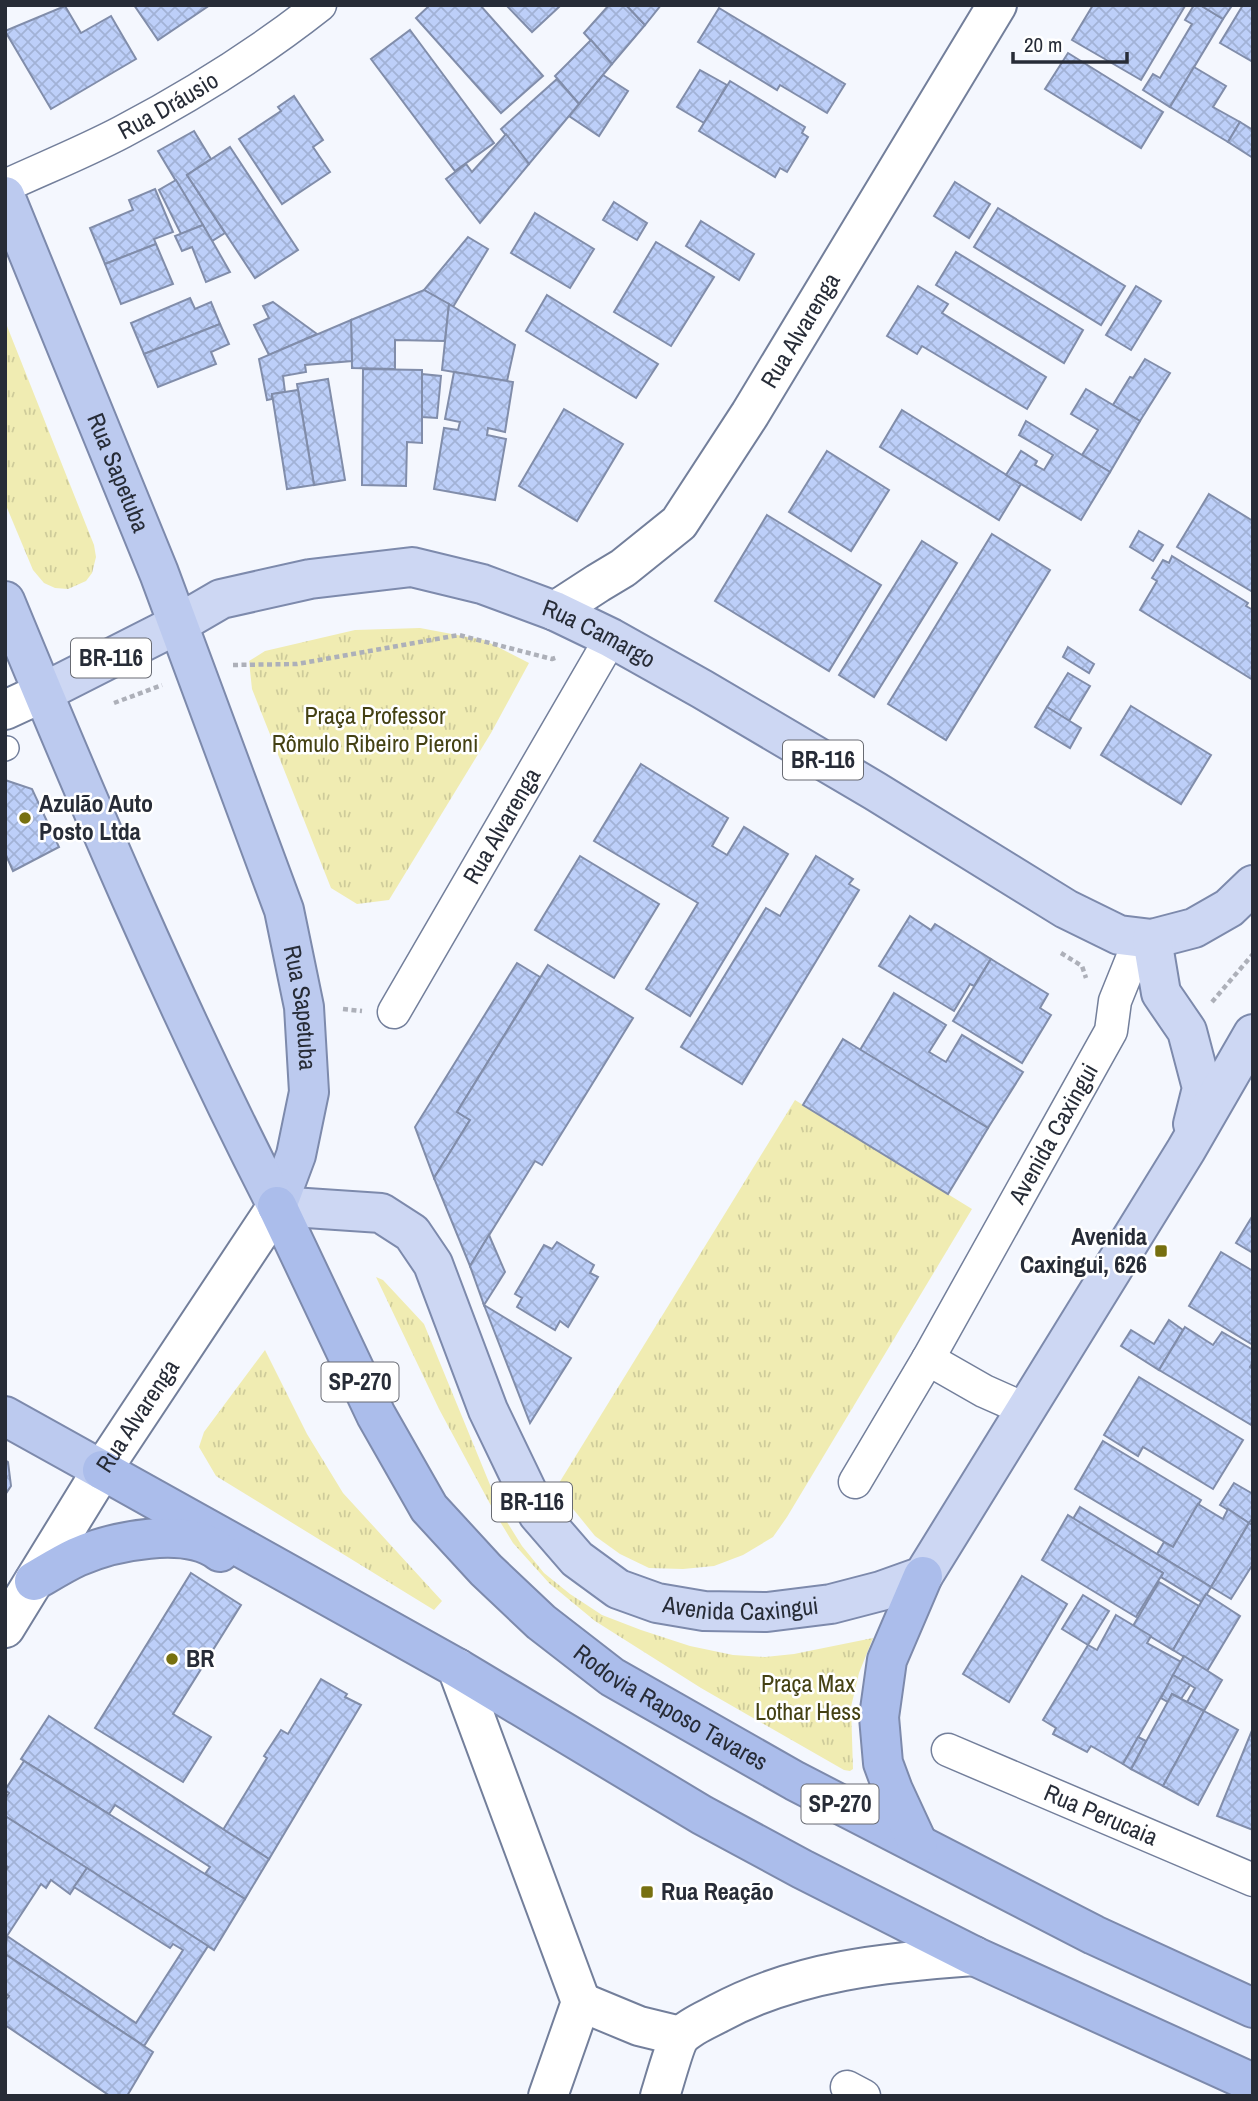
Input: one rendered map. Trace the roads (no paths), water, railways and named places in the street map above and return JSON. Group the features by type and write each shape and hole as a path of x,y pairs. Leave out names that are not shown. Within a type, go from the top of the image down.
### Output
{"highway":[{"name":"Rua Sapetuba","path":"5,196 178,624 284,910 304,1007 309,1092 296,1155 277,1206"},
{"path":"5,601 69,755 195,1041 277,1206"},
{"name":"Rodovia Raposo Tavares","path":"277,1206 376,1415 429,1508 486,1570 541,1622 612,1677 795,1781 1094,1935 1253,2008"},
{"path":"5,1416 457,1668 702,1815 802,1869 974,1956 1253,2083"},
{"path":"34,1581 64,1563 96,1550 116,1544 156,1539 210,1544 235,1560 249,1564 271,1564"},
{"path":"918,1844 883,1763 879,1717 887,1661 923,1576"}],"main road":[{"name":"Rua Camargo","path":"44,692 178,624 221,599 310,579 412,567 482,584 555,611 611,638 875,791 1066,909 1118,935 1146,939"},
{"path":"1186,1150 1202,1088 1187,1031 1161,993 1146,939 1194,928 1229,908 1253,885"},
{"path":"923,1576 1186,1150 1253,1034"},
{"name":"Avenida Caxingui","path":"277,1206 381,1213 412,1233 433,1264 488,1410 538,1514 577,1559 618,1589 657,1603 704,1611 768,1612 831,1604 881,1591 923,1576"}],"street":[{"name":"Rua Dráusio","path":"5,186 120,134 216,80 289,30 320,5"},
{"name":"Rua Alvarenga","path":"555,611 624,568 679,523 750,414 997,5"},
{"name":"Rua Alvarenga","path":"394,1012 611,638"},
{"name":"Rua Camargo","path":"5,710 44,692"},
{"name":"Avenida Caxingui","path":"855,1482 928,1359 1111,1031 1115,1001 1146,939"},
{"path":"1115,1001 1135,983 1145,984 1161,993"},
{"name":"Rua Alvarenga","path":"5,1629 102,1470 277,1206"},
{"path":"928,1359 984,1391 1027,1410"},
{"path":"457,1668 580,2001 548,2096"},
{"name":"Rua Perucaia","path":"947,1751 1253,1880"},
{"path":"660,2096 680,2036 751,1997 809,1979 897,1961 974,1956"},
{"path":"580,2001 639,2026 680,2036"}],"place":[{"name":"Azulão Auto Posto Ltda","path":"25,818"},
{"name":"Avenida Caxingui, 626","path":"1161,1251"},
{"name":"BR","path":"172,1659"},
{"name":"Rua Reação","path":"647,1892"}],"park label":[{"name":"Praça Professor Rômulo Ribeiro Pieroni","path":"375,730"},
{"name":"Praça Max Lothar Hess","path":"808,1698"}]}
